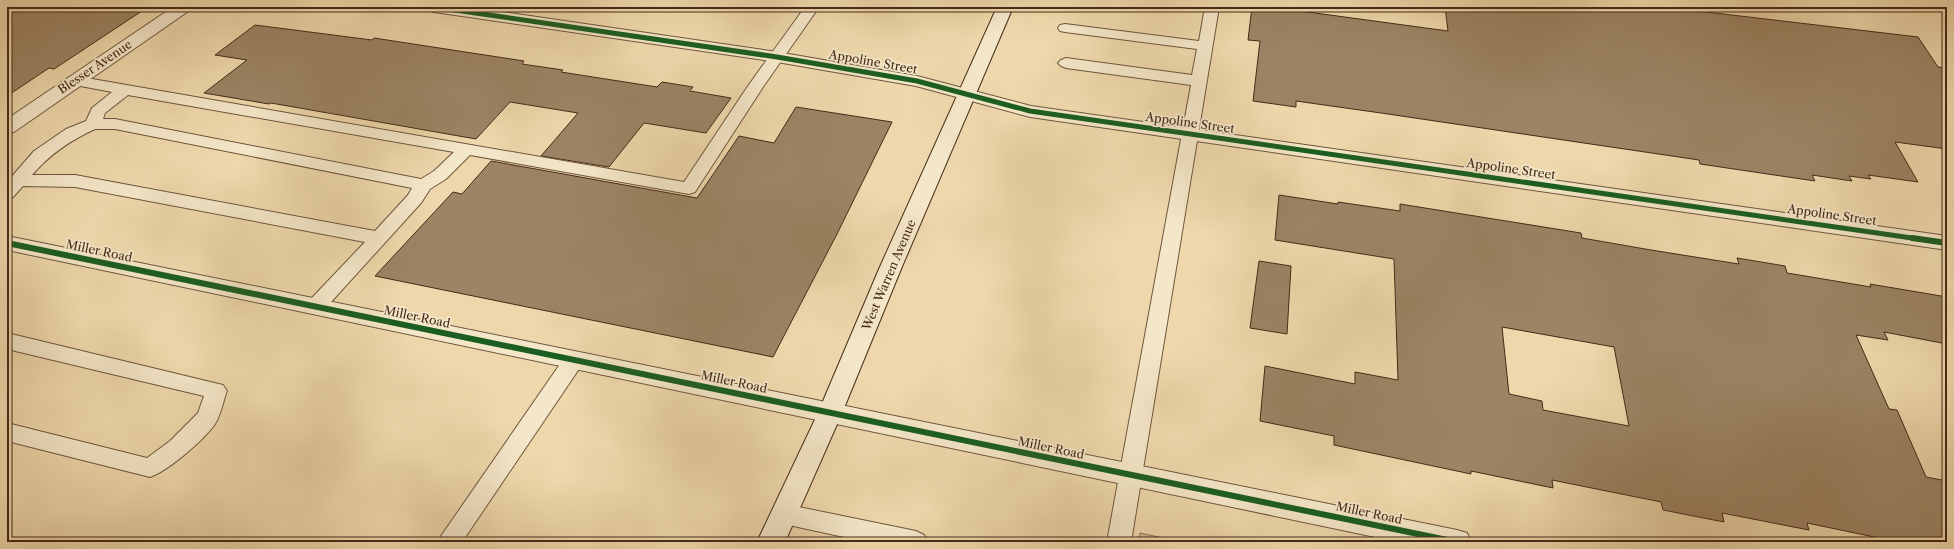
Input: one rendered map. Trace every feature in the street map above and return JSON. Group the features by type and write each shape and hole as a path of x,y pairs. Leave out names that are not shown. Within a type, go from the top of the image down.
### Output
{"street":[{"name":"Blesser Avenue","path":"7,128 184,7"},
{"name":"Appoline Street","path":"434,7 777,57 917,81 1030,111 1947,243"},
{"name":"West Warren Avenue","path":"771,542 830,413 890,269 969,94 1005,7"},
{"name":"Miller Road","path":"7,243 1457,542"}],"lane":[{"path":"75,81 689,188 812,7"},
{"path":"1119,542 1212,7"},
{"path":"1065,28 1206,46"},
{"path":"1066,63 1199,81"},
{"path":"93,124 98,111 124,90"},
{"path":"7,193 40,155 72,133 93,124 115,124 423,186"},
{"path":"315,307 415,199 423,186 440,175 467,149"},
{"path":"19,180 75,181 379,238"},
{"path":"7,341 216,391 207,418 178,447 150,468 7,432"},
{"path":"449,542 574,360"},
{"path":"784,514 916,542"}],"shaded area":[{"path":"1140,533 1182,542 1139,542"}],"building":[{"path":"7,7 148,7 54,69 49,68 7,96"},
{"path":"1252,7 1293,10 1448,31 1445,7 1664,7 1918,37 1938,67 1947,68 1947,149 1895,142 1918,182 1868,175 1871,179 1849,176 1852,181 1812,175 1815,181 1700,164 1699,160 1381,113 1296,101 1296,107 1253,101 1260,41 1248,40"},
{"path":"255,25 372,40 374,38 524,61 522,64 563,70 561,72 657,87 662,82 693,87 690,91 731,98 706,133 644,123 609,167 541,156 578,113 510,102 476,139 271,103 269,104 204,93 247,60 215,55"},
{"path":"796,107 892,122 837,234 773,357 375,276 453,192 462,194 491,161 697,198 739,136 774,143"},
{"path":"1279,195 1400,211 1400,204 1581,233 1582,238 1651,250 1739,264 1737,258 1785,266 1787,273 1871,287 1870,284 1947,297 1947,344 1884,332 1888,340 1856,335 1889,409 1897,410 1926,477 1947,481 1947,542 1898,542 1807,523 1809,530 1722,513 1724,522 1663,510 1661,502 1552,480 1553,488 1471,471 1471,474 1334,445 1334,436 1260,421 1265,366 1355,384 1355,372 1398,380 1394,259 1275,240","holes":["1502,327 1614,347 1629,426 1543,410 1542,401 1509,394"]},
{"path":"1259,261 1291,266 1287,334 1250,328"}],"cycle path":[{"path":"434,7 777,57 917,81 1030,111 1947,243"},
{"path":"7,243 1457,542"}]}
